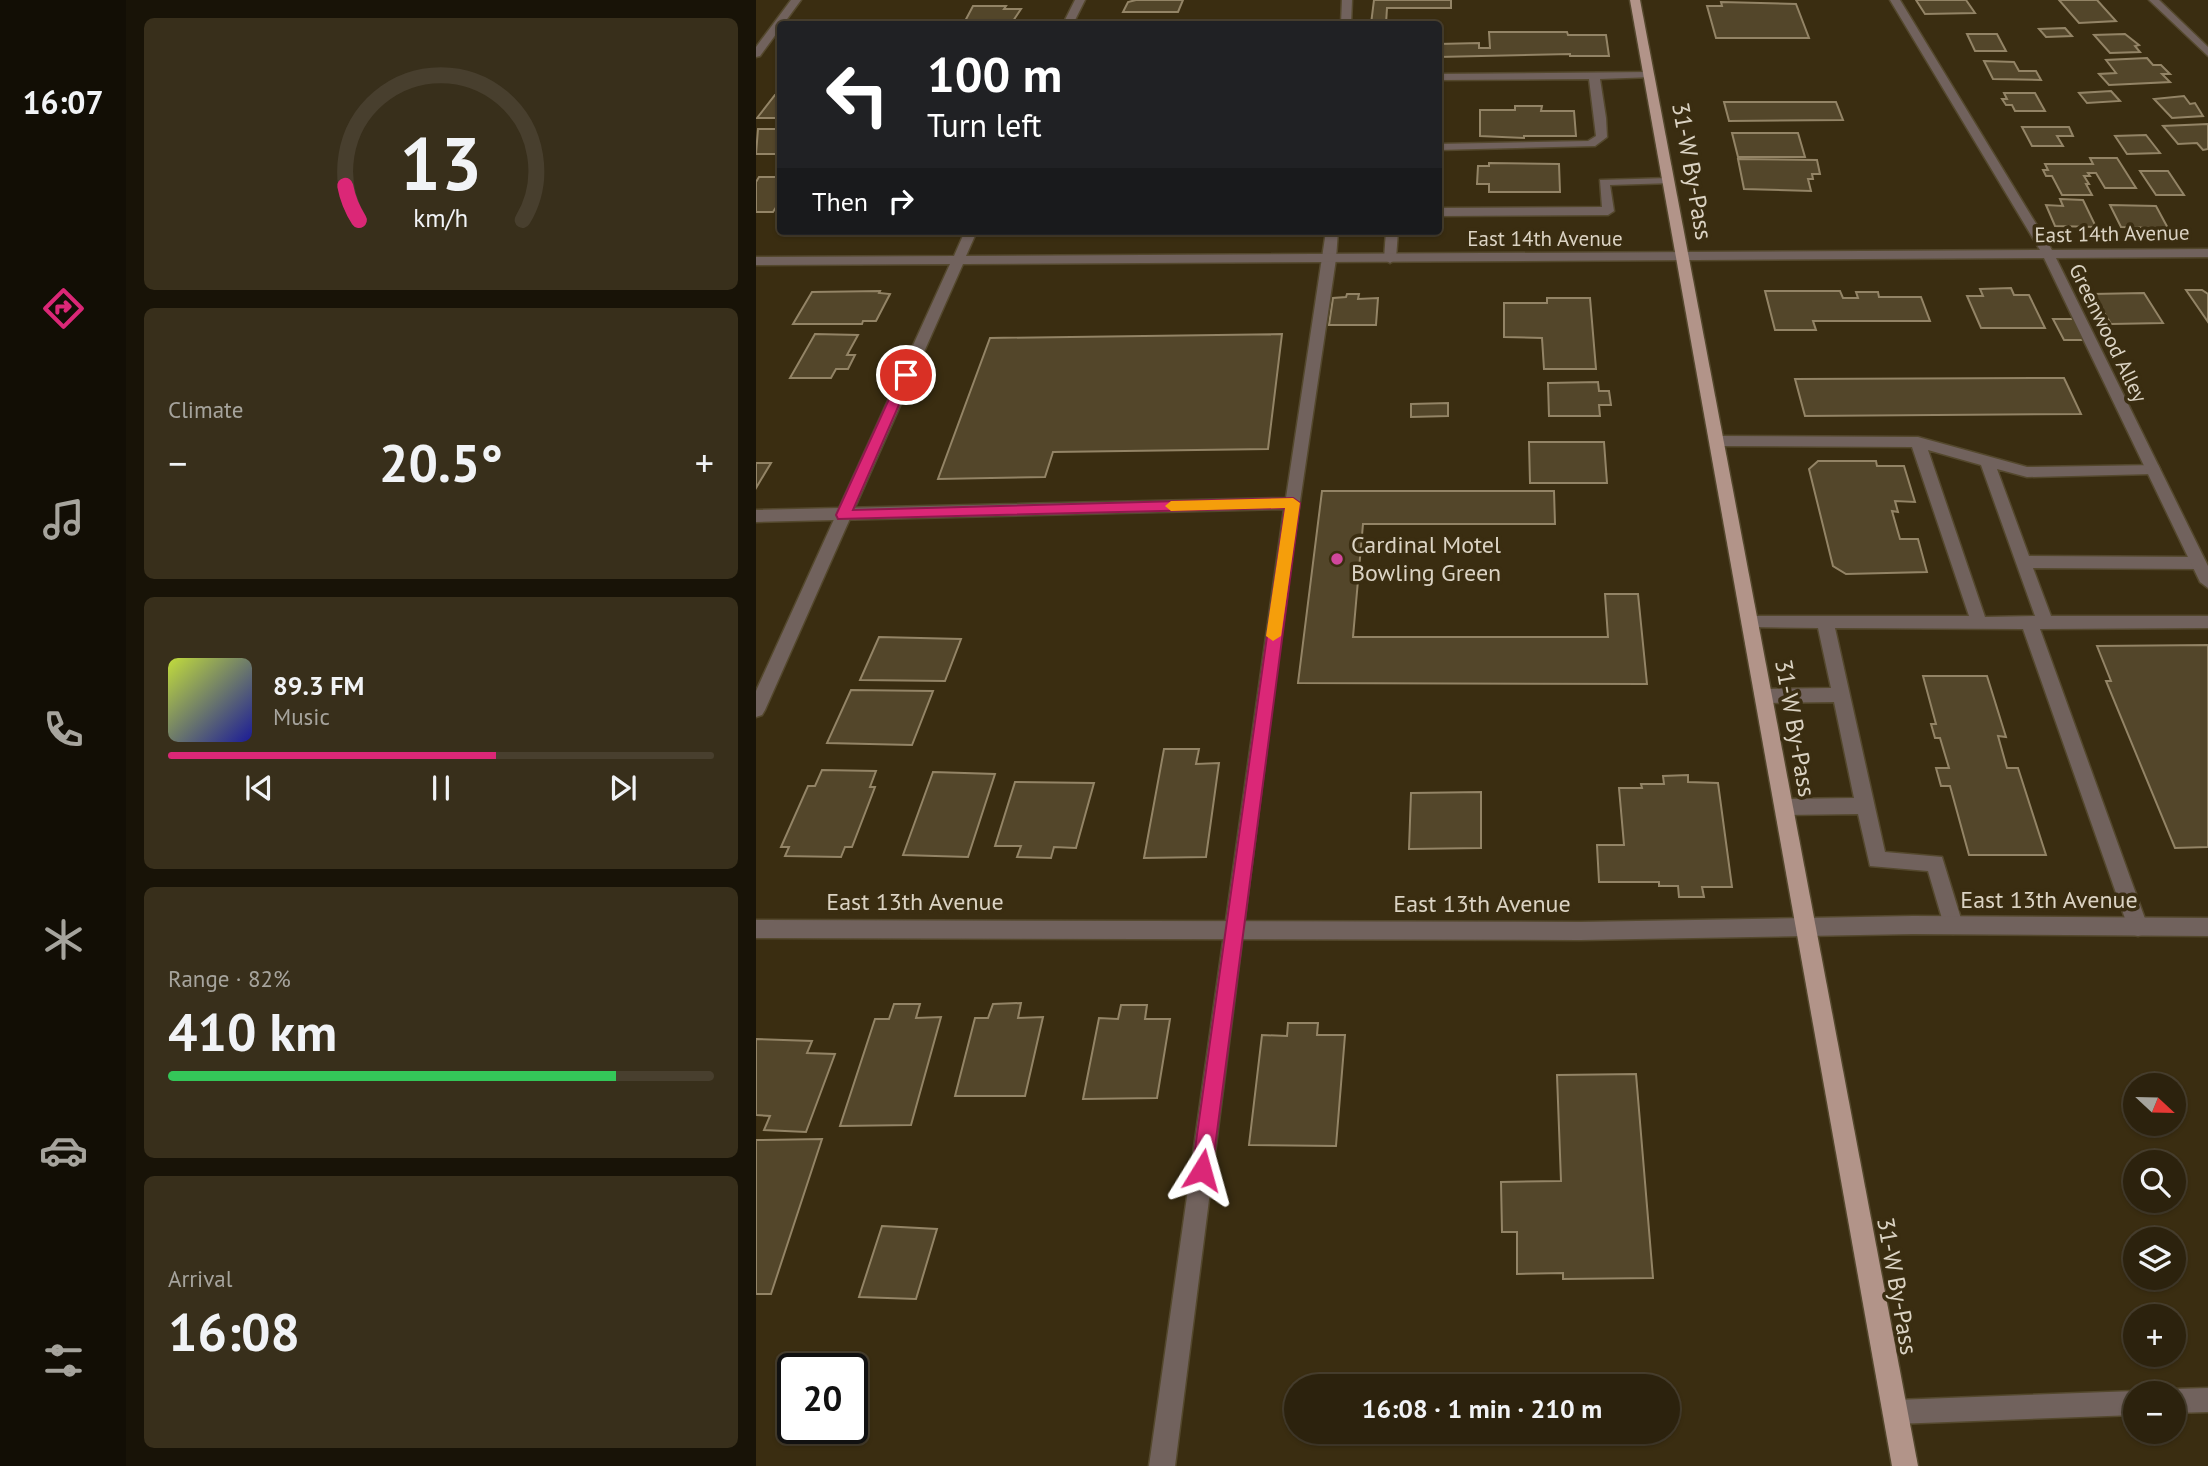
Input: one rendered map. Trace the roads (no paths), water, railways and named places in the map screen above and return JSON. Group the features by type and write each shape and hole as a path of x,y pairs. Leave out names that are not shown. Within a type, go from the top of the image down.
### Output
{"main road":[{"name":"31-W By-Pass","path":"1635,0 1905,1466"}],"street":[{"path":"780,21 796,0"},
{"path":"1070,21 1080,0"},
{"path":"1346,21 1347,0"},
{"name":"Greenwood Alley","path":"1895,0 2048,254 2208,582"},
{"path":"2154,0 2208,53"},
{"path":"756,54 777,26"},
{"path":"1442,77 1649,75"},
{"path":"1442,147 1591,145 1601,137 1601,118 1594,76"},
{"path":"1442,212 1608,211 1604,182 1669,181"},
{"path":"756,710 969,235"},
{"path":"1162,1466 1234,928 1332,235"},
{"path":"1390,259 1392,235"},
{"name":"East 14th Avenue","path":"756,261 2208,253"},
{"path":"1717,441 1918,442 2028,472 2153,469"},
{"path":"1918,442 1979,623"},
{"path":"1988,463 2023,562 2037,623 2138,927"},
{"path":"756,516 1293,503"},
{"path":"2023,562 2198,563"},
{"path":"1750,621 2208,622"},
{"path":"1825,621 1877,860 1935,863 1953,925"},
{"path":"1764,696 1842,695"},
{"path":"1784,807 1867,806"},
{"name":"East 13th Avenue","path":"756,929 1234,928 1580,931 1953,925 2208,927"},
{"path":"2186,1401 2208,1400"},
{"path":"1895,1412 2123,1403"}],"place":[{"name":"Cardinal Motel Bowling Green","path":"1337,559"}]}
